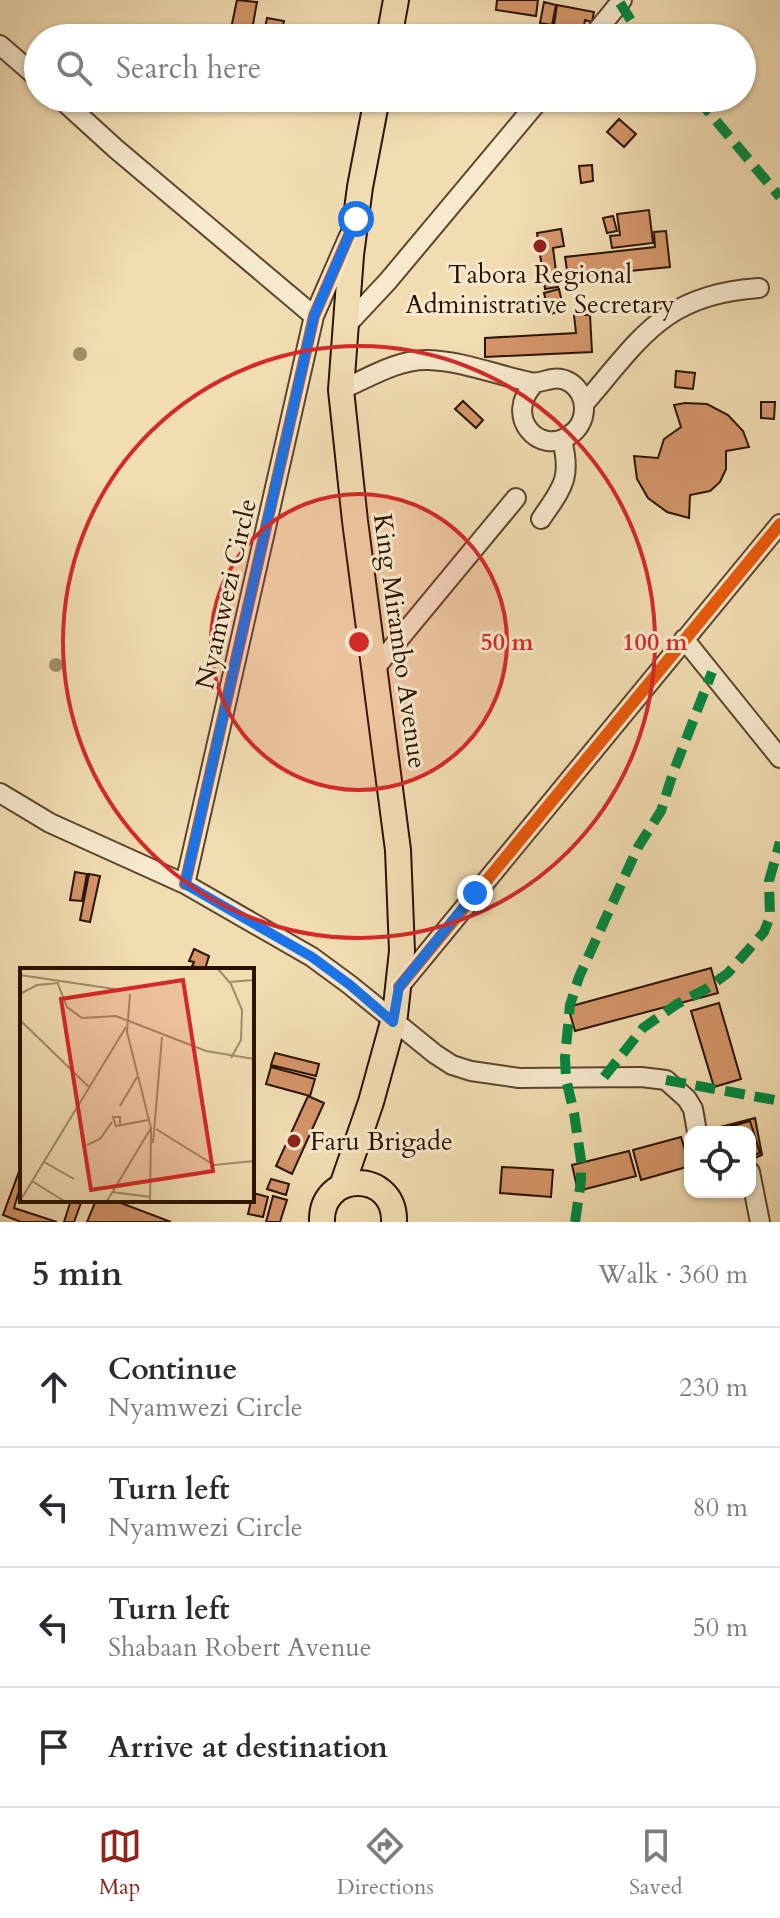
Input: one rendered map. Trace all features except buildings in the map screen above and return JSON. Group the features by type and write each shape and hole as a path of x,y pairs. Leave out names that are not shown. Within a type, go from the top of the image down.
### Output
{"main road":[{"path":"392,24 396,0"},
{"name":"King Mirambo Avenue","path":"322,1222 326,1203 342,1186 371,1102 393,1022 402,951 398,850 341,390 344,328 356,219 375,112"},
{"path":"342,1186 356,1182 371,1184 383,1192 401,1221"}],"street":[{"path":"602,24 622,0"},
{"path":"0,45 24,66"},
{"path":"75,112 314,316"},
{"path":"344,328 388,281 529,112"},
{"name":"Nyamwezi Circle","path":"185,884 314,316 356,219"},
{"path":"584,404 655,323 678,308 726,290 759,288"},
{"path":"341,390 385,370 426,360 464,365 534,384"},
{"path":"546,378 559,378 571,383 580,392 584,416 572,435 549,441 537,437 527,428 521,404 534,384 546,378"},
{"path":"541,519 568,468 562,440"},
{"path":"376,667 516,498"},
{"path":"399,987 780,524"},
{"path":"684,639 780,758"},
{"path":"0,793 50,823 185,884 312,957 452,1065 519,1078 641,1077 666,1080 687,1099 693,1109 696,1126"},
{"path":"755,1198 760,1222"}],"marked path":[{"path":"620,3 633,24"},
{"path":"709,112 780,197"},
{"path":"575,1222 581,1160 566,1079 570,1005 579,977 638,847 661,811 712,672"},
{"path":"604,1077 643,1028 728,973 764,932 770,917 769,881 780,842"},
{"path":"666,1080 780,1101"}],"cycle path":[{"path":"185,884 314,316 356,219"},
{"path":"399,987 780,524"}],"place":[{"name":"Tabora Regional Administrative Secretary","path":"540,246"},
{"name":"Faru Brigade","path":"294,1141"}],"route":[{"path":"356,219 314,316 185,884 312,957 393,1022 399,987 475,893"}]}
